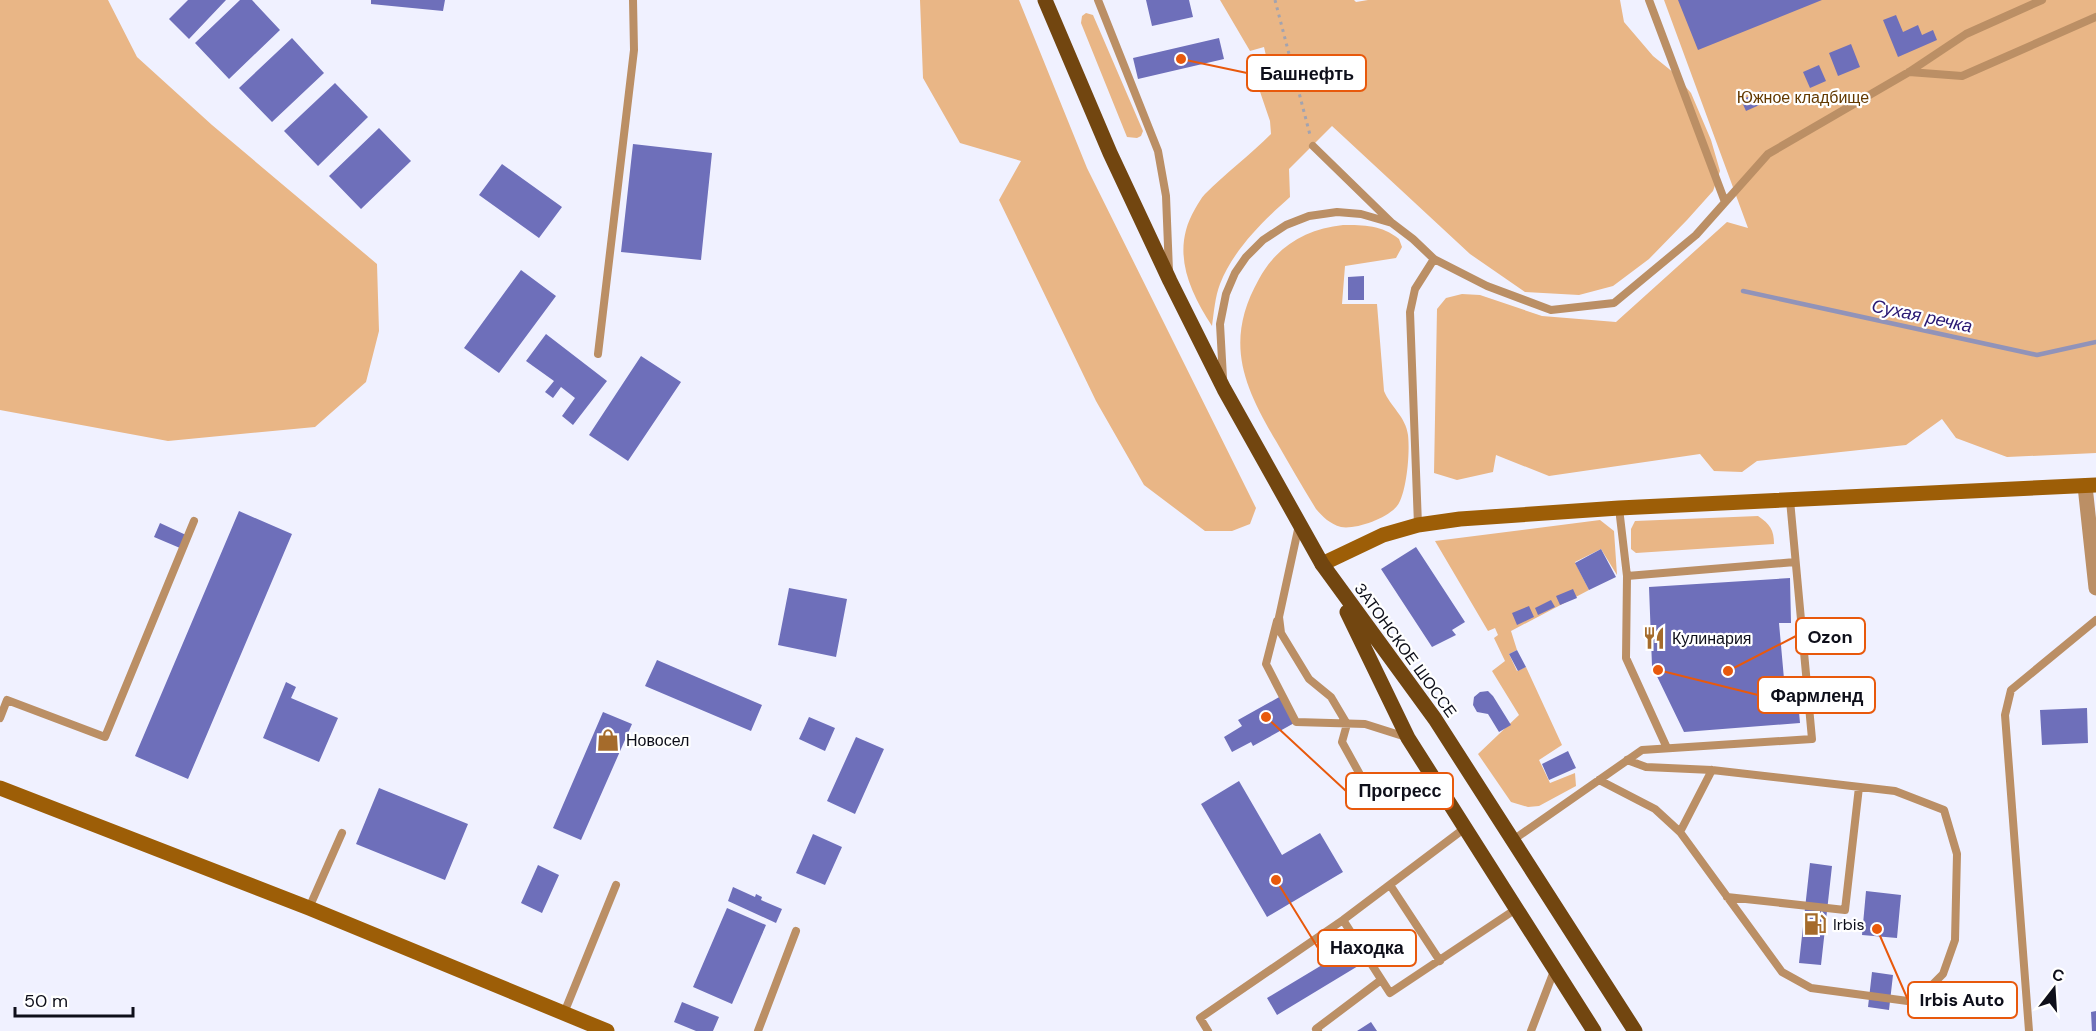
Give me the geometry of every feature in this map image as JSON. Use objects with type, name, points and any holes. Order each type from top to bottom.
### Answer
[{"type":"main road","points":[[1045,0],[1110,153],[1170,281],[1224,389],[1332,579]]},
{"type":"main road","points":[[1322,564],[1383,535],[1418,525],[1498,516],[2090,485]]},
{"type":"main road","name":"ЗАТОНСКОЕ ШОССЕ","points":[[1332,579],[1408,738],[1594,1031]]},
{"type":"main road","name":"ЗАТОНСКОЕ ШОССЕ","points":[[1332,579],[1435,719],[1635,1031]]},
{"type":"main road","points":[[0,788],[309,908],[606,1031]]},
{"type":"street","points":[[2090,485],[2096,588]]},
{"type":"lane","points":[[598,354],[634,50],[633,0]]},
{"type":"lane","points":[[1098,0],[1158,151],[1166,196],[1170,281]]},
{"type":"lane","points":[[1649,0],[1725,202]]},
{"type":"lane","points":[[1313,146],[1392,223],[1413,239],[1434,260],[1487,286],[1551,310],[1614,303],[1696,235],[1768,154],[1909,72],[1966,34],[2042,0]]},
{"type":"lane","points":[[1909,72],[1962,76],[2096,17]]},
{"type":"lane","points":[[1224,389],[1220,324],[1226,294],[1235,273],[1246,257],[1263,240],[1286,225],[1309,216],[1337,212],[1361,214],[1392,223]]},
{"type":"lane","points":[[1418,525],[1410,312],[1415,289],[1434,260]]},
{"type":"lane","points":[[1513,840],[1642,750],[1812,739],[1790,500]]},
{"type":"lane","points":[[1620,508],[1627,576],[1626,658],[1667,748]]},
{"type":"lane","points":[[0,718],[7,700],[105,737],[195,521]]},
{"type":"lane","points":[[1300,524],[1266,664],[1296,722],[1365,724],[1408,738]]},
{"type":"lane","points":[[1627,576],[1795,562]]},
{"type":"lane","points":[[1279,617],[1281,633],[1309,679],[1331,697],[1347,724],[1342,742],[1372,798],[1431,775]]},
{"type":"lane","points":[[2029,1031],[2005,715],[2011,690],[2096,620]]},
{"type":"lane","points":[[1599,780],[1655,809],[1680,832],[1782,972],[1811,988],[1915,1002],[1942,974],[1955,940],[1957,854],[1944,810],[1895,791],[1712,770],[1646,767],[1627,760]]},
{"type":"lane","points":[[1680,832],[1712,770]]},
{"type":"lane","points":[[1727,897],[1845,910],[1859,787]]},
{"type":"lane","points":[[1208,1031],[1200,1018],[1343,920],[1465,828]]},
{"type":"lane","points":[[309,908],[342,832]]},
{"type":"lane","points":[[564,1012],[616,885]]},
{"type":"lane","points":[[1390,885],[1440,961]]},
{"type":"lane","points":[[1343,920],[1390,993],[1516,909]]},
{"type":"lane","points":[[758,1031],[796,931]]},
{"type":"lane","points":[[1531,1031],[1555,969]]},
{"type":"lane","points":[[1318,1031],[1316,1029],[1381,980]]},
{"type":"path","points":[[1275,0],[1313,146]]},
{"type":"green space","points":[[0,0],[108,0],[137,57],[212,125],[377,264],[379,331],[366,382],[315,427],[168,441],[0,410]]},
{"type":"green space","points":[[920,0],[1019,0],[1087,168],[1256,508],[1250,524],[1232,531],[1205,531],[1144,485],[1096,401],[999,200],[1021,161],[960,143],[923,78]]},
{"type":"green space","points":[[1220,0],[1354,0],[1356,2],[1368,0],[1620,0],[1624,22],[1653,56],[1674,73],[1691,93],[1711,140],[1720,171],[1713,191],[1649,259],[1613,286],[1579,295],[1525,292],[1470,254],[1332,126],[1289,169],[1290,197],[1260,226],[1233,259],[1218,289],[1212,326],[1196,298],[1186,269],[1184,239],[1188,224],[1205,194],[1271,134],[1270,121],[1256,80],[1270,73],[1264,47],[1250,51]]},
{"type":"green space","name":"Южное кладбище","points":[[1664,0],[2096,0],[2096,453],[2007,457],[1956,438],[1942,419],[1906,445],[1757,461],[1742,472],[1714,471],[1700,454],[1549,476],[1496,455],[1493,472],[1457,480],[1434,473],[1437,309],[1446,298],[1462,294],[1480,295],[1542,316],[1616,322],[1727,222],[1748,228]]},
{"type":"green space","points":[[1086,13],[1093,15],[1143,131],[1137,138],[1127,137],[1081,23],[1082,16]]},
{"type":"green space","points":[[1343,225],[1379,228],[1393,234],[1399,239],[1402,247],[1396,258],[1345,266],[1342,304],[1377,304],[1384,391],[1407,429],[1409,442],[1406,479],[1399,503],[1382,518],[1348,527],[1333,524],[1316,509],[1264,421],[1247,381],[1240,343],[1248,301],[1266,267],[1284,248],[1305,235]]},
{"type":"green space","points":[[1758,516],[1770,528],[1774,544],[1636,553],[1631,549],[1631,529],[1635,521]]},
{"type":"green space","points":[[1600,520],[1614,531],[1617,575],[1601,549],[1575,562],[1589,590],[1511,631],[1517,650],[1509,654],[1517,671],[1526,667],[1562,745],[1539,760],[1550,783],[1575,773],[1576,786],[1539,806],[1528,807],[1511,802],[1478,754],[1519,715],[1492,671],[1505,661],[1494,638],[1498,635],[1495,628],[1488,631],[1435,541]]},
{"type":"building","points":[[188,0],[226,0],[189,39],[169,19]]},
{"type":"building","points":[[240,0],[252,0],[280,30],[229,79],[195,43]]},
{"type":"building","points":[[371,0],[445,0],[443,11],[371,4]]},
{"type":"building","points":[[1146,0],[1189,0],[1193,17],[1152,26]]},
{"type":"building","points":[[1678,0],[1822,0],[1698,50]]},
{"type":"building","points":[[1896,15],[1903,32],[1918,25],[1922,35],[1933,30],[1937,40],[1898,57],[1883,20]]},
{"type":"building","points":[[292,38],[324,73],[272,122],[239,88]]},
{"type":"building","points":[[1219,38],[1224,59],[1138,79],[1133,58]]},
{"type":"building","points":[[1851,44],[1860,67],[1838,76],[1829,53]]},
{"type":"building","points":[[1819,65],[1826,81],[1810,88],[1803,72]]},
{"type":"building","points":[[335,83],[368,117],[318,166],[284,131]]},
{"type":"building","points":[[1761,91],[1766,102],[1746,111],[1741,100]]},
{"type":"building","points":[[379,128],[411,161],[361,209],[329,176]]},
{"type":"building","points":[[633,144],[712,153],[701,260],[621,252]]},
{"type":"building","points":[[502,164],[562,207],[539,238],[479,195]]},
{"type":"building","points":[[521,270],[556,296],[499,373],[464,348]]},
{"type":"building","points":[[1364,276],[1364,300],[1348,300],[1348,277]]},
{"type":"building","points":[[546,334],[607,381],[573,425],[562,416],[575,398],[561,387],[553,398],[545,392],[554,381],[526,361]]},
{"type":"building","points":[[641,356],[681,382],[628,461],[589,435]]},
{"type":"building","points":[[239,511],[292,534],[188,779],[135,756]]},
{"type":"building","points":[[160,523],[186,535],[180,548],[154,537]]},
{"type":"building","points":[[1416,547],[1465,622],[1452,630],[1456,635],[1432,647],[1381,569]]},
{"type":"building","points":[[1601,549],[1616,577],[1589,590],[1575,563]]},
{"type":"building","points":[[1790,578],[1791,623],[1779,623],[1784,679],[1796,679],[1800,723],[1684,732],[1652,666],[1649,587]]},
{"type":"building","points":[[789,588],[847,599],[836,657],[778,645]]},
{"type":"building","points":[[1573,589],[1577,598],[1560,605],[1556,596]]},
{"type":"building","points":[[1551,600],[1555,607],[1538,615],[1535,608]]},
{"type":"building","points":[[1529,606],[1534,617],[1517,625],[1512,613]]},
{"type":"building","points":[[1517,650],[1526,667],[1518,671],[1509,654]]},
{"type":"building","points":[[657,660],[762,705],[751,731],[645,686]]},
{"type":"building","points":[[286,682],[296,687],[291,698],[338,718],[319,762],[263,738]]},
{"type":"building","points":[[1488,691],[1511,725],[1499,732],[1488,714],[1477,712],[1473,705],[1474,697],[1480,692]]},
{"type":"building","points":[[1281,696],[1296,722],[1253,746],[1251,742],[1232,752],[1224,737],[1242,726],[1238,720]]},
{"type":"building","points":[[2087,708],[2088,743],[2042,745],[2040,710]]},
{"type":"building","points":[[603,712],[632,724],[581,840],[553,828]]},
{"type":"building","points":[[809,717],[835,728],[825,751],[799,739]]},
{"type":"building","points":[[856,737],[884,749],[855,814],[827,801]]},
{"type":"building","points":[[1568,751],[1576,768],[1549,780],[1542,764]]},
{"type":"building","points":[[1239,781],[1282,855],[1320,833],[1343,872],[1267,917],[1201,804]]},
{"type":"building","points":[[379,788],[468,824],[445,880],[356,844]]},
{"type":"building","points":[[813,834],[842,847],[825,885],[796,873]]},
{"type":"building","points":[[1810,863],[1832,866],[1821,965],[1799,963]]},
{"type":"building","points":[[538,865],[559,875],[542,913],[521,903]]},
{"type":"building","points":[[733,887],[755,897],[756,894],[762,897],[761,900],[782,909],[776,923],[728,901]]},
{"type":"building","points":[[1866,891],[1901,895],[1897,938],[1862,935]]},
{"type":"building","points":[[727,908],[766,925],[732,1004],[693,987]]},
{"type":"building","points":[[1352,947],[1363,963],[1277,1015],[1267,998]]},
{"type":"building","points":[[1872,972],[1893,975],[1889,1010],[1868,1007]]},
{"type":"building","points":[[682,1002],[719,1017],[713,1031],[696,1031],[674,1022]]},
{"type":"building","points":[[2096,1011],[2096,1031],[2092,1031],[2091,1012]]},
{"type":"building","points":[[1371,1022],[1377,1031],[1357,1031]]},
{"type":"waterway","name":"Сухая речка","points":[[1743,291],[2037,355],[2096,342]]},
{"type":"place","name":"Башнефть","points":[[1181,59]]},
{"type":"place","name":"Кулинария","points":[[1654,638]]},
{"type":"place","name":"Фармленд","points":[[1658,670]]},
{"type":"place","name":"Ozon","points":[[1728,671]]},
{"type":"place","name":"Прогресс","points":[[1266,717]]},
{"type":"place","name":"Новосел","points":[[608,740]]},
{"type":"place","name":"Находка","points":[[1276,880]]},
{"type":"place","name":"Irbis","points":[[1815,924]]},
{"type":"place","name":"Irbis Auto","points":[[1877,929]]}]
